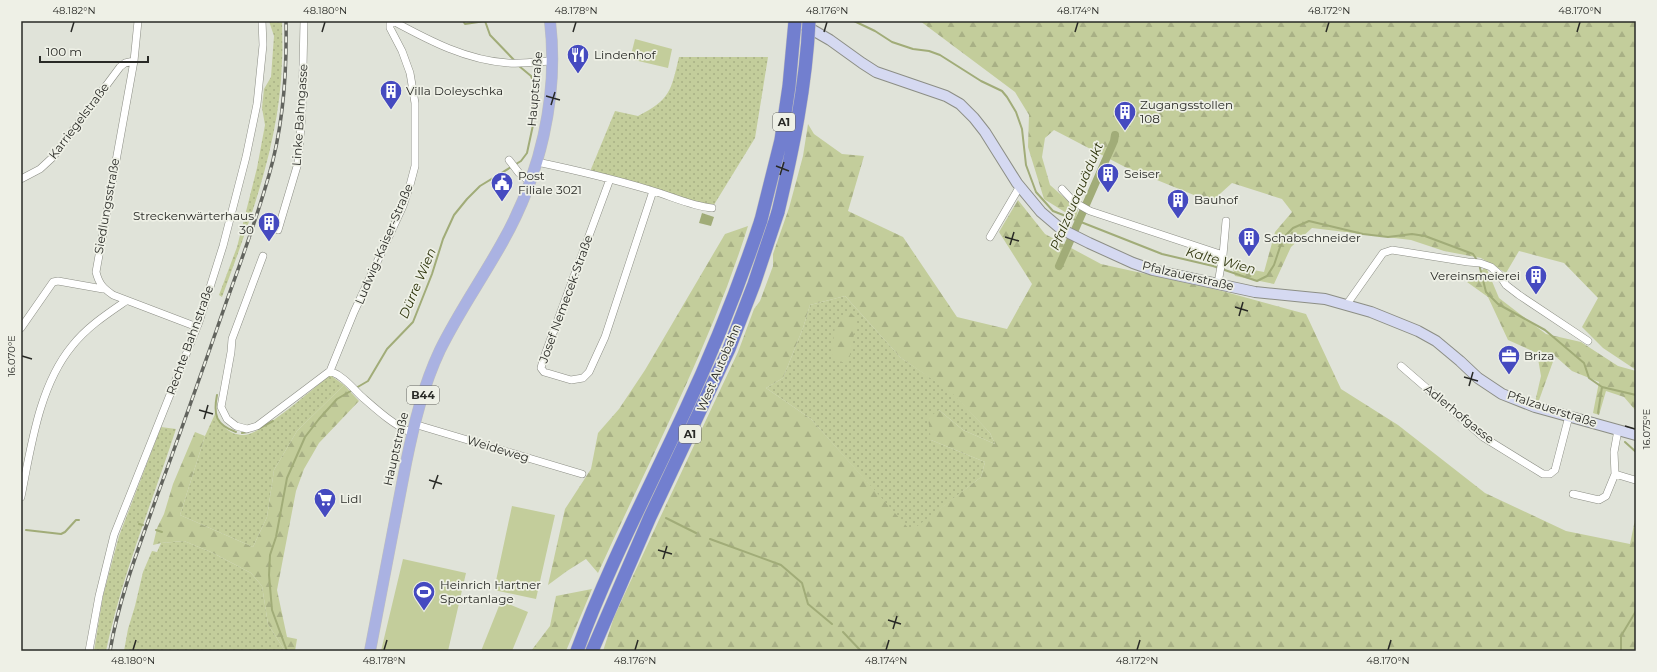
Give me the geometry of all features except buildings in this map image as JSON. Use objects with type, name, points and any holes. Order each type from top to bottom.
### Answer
[{"type":"highway","name":"West Autobahn","points":[[577,651],[638,509],[714,346],[741,279],[761,220],[781,140],[789,86],[795,21]]},
{"type":"highway","name":"West Autobahn","points":[[592,651],[650,517],[728,349],[754,284],[778,212],[794,145],[801,102],[809,21]]},
{"type":"main road","name":"Hauptstraße","points":[[370,651],[413,428],[426,384],[439,351],[452,326],[503,241],[530,182],[537,162],[545,131],[548,109],[552,45],[550,21]]},
{"type":"street","name":"Siedlungsstraße","points":[[103,289],[98,281],[96,272],[134,61],[138,21]]},
{"type":"street","name":"Rechte Bahnstraße","points":[[89,651],[99,596],[114,535],[197,327],[223,246],[256,111],[263,45],[262,21]]},
{"type":"street","name":"Linke Bahngasse","points":[[278,230],[298,163],[302,113],[304,21]]},
{"type":"street","points":[[392,21],[452,50],[474,57],[508,63],[525,64],[551,61]]},
{"type":"street","name":"Ludwig-Kaiser-Straße","points":[[330,371],[357,306],[403,206],[415,166],[415,103],[412,80],[402,51],[390,28],[392,21]]},
{"type":"street","name":"Pfalzauerstraße","points":[[795,21],[830,40],[876,72],[946,96],[960,104],[985,132],[1020,186],[1041,212],[1061,229],[1089,243],[1133,263],[1153,270],[1219,279],[1255,292],[1307,297],[1346,304],[1371,312],[1418,331],[1436,341],[1478,378],[1502,394],[1535,407],[1636,435]]},
{"type":"street","name":"Karriegelstraße","points":[[21,179],[40,168],[53,157],[120,67],[125,63],[134,61]]},
{"type":"street","points":[[509,160],[519,173],[530,182]]},
{"type":"street","points":[[537,162],[610,179],[653,191],[700,207],[712,208]]},
{"type":"street","name":"Josef Nemecek-Straße","points":[[610,179],[543,360],[541,368],[544,372],[572,380],[583,378],[589,372],[605,337],[653,191]]},
{"type":"street","points":[[990,236],[1020,186]]},
{"type":"street","points":[[1062,189],[1074,202],[1090,211],[1223,257]]},
{"type":"street","points":[[1219,279],[1223,257],[1226,221]]},
{"type":"street","points":[[1346,304],[1383,253],[1392,250],[1468,262],[1480,262],[1491,267],[1499,274],[1506,285],[1519,295],[1588,341]]},
{"type":"street","points":[[263,256],[229,338],[231,352],[221,407],[227,419],[236,426],[247,429],[257,426],[330,371],[343,377],[360,395],[398,426],[413,428]]},
{"type":"street","points":[[21,328],[53,282],[58,281],[103,289],[126,301],[197,327]]},
{"type":"street","points":[[21,497],[31,447],[47,390],[60,362],[73,345],[97,320],[126,301]]},
{"type":"street","name":"Adlerhofgasse","points":[[1401,366],[1483,437],[1543,474],[1550,474],[1555,470],[1569,416]]},
{"type":"street","name":"Weideweg","points":[[413,428],[582,474]]},
{"type":"street","points":[[1573,494],[1599,500],[1606,496],[1615,474],[1614,452],[1618,430]]},
{"type":"street","points":[[1615,474],[1634,480]]},
{"type":"green space","points":[[269,21],[282,21],[282,61],[276,121],[262,181],[222,297],[219,295],[237,247],[257,168],[265,125],[262,108],[264,89],[271,77],[274,36]]},
{"type":"green space","points":[[920,21],[1636,21],[1636,370],[1603,348],[1582,327],[1598,298],[1564,263],[1519,251],[1506,273],[1481,258],[1444,251],[1411,240],[1312,228],[1291,247],[1274,284],[1235,276],[1232,266],[1264,272],[1275,232],[1292,212],[1282,199],[1232,183],[1211,202],[1125,167],[1054,130],[1045,138],[1042,157],[1050,185],[1078,210],[1076,219],[1044,199],[1028,147],[1029,115],[1015,92]]},
{"type":"green space","points":[[635,39],[672,49],[668,68],[630,59]]},
{"type":"green space","points":[[679,57],[768,57],[755,138],[712,208],[589,174],[615,111],[638,116],[657,105],[668,93],[674,78]]},
{"type":"green space","points":[[808,124],[814,134],[842,154],[864,156],[848,211],[903,237],[957,317],[1007,329],[1032,284],[999,232],[1018,200],[1045,234],[1101,264],[1222,291],[1306,314],[1341,389],[1398,425],[1485,493],[1566,531],[1630,544],[1636,515],[1636,651],[603,651],[614,617],[738,352],[754,309],[760,301],[773,266],[773,254],[789,208],[803,156]],"holes":[[[845,296],[901,358],[952,393],[990,433],[995,444],[963,430],[939,410],[928,418],[931,440],[985,462],[981,477],[911,531],[811,419],[766,388],[783,378],[803,328],[810,305]]]},
{"type":"green space","points":[[748,226],[733,271],[698,359],[598,573],[586,559],[548,585],[565,509],[591,469],[598,433],[619,409],[645,370],[725,234]]},
{"type":"green space","points":[[1486,267],[1499,298],[1546,334],[1581,342],[1618,366],[1636,371],[1636,411],[1624,397],[1606,391],[1599,415],[1593,413],[1599,382],[1572,371],[1555,356],[1538,403],[1535,402],[1541,376],[1537,353],[1508,340],[1488,297],[1467,282]]},
{"type":"green space","points":[[845,296],[901,358],[952,392],[990,433],[995,444],[963,430],[939,410],[931,440],[985,462],[981,477],[911,532],[811,419],[766,388],[783,378],[803,328],[810,305]]},
{"type":"green space","points":[[850,312],[857,319],[849,360],[840,363],[832,354],[835,325]]},
{"type":"green space","points":[[330,375],[344,385],[297,431],[274,470],[267,517],[253,547],[180,515],[205,436],[215,414],[223,426],[230,432],[239,435],[252,433],[287,410]]},
{"type":"green space","points":[[344,385],[359,401],[319,443],[304,469],[296,491],[277,590],[287,637],[297,639],[295,651],[285,651],[268,624],[262,586],[251,573],[211,552],[184,541],[153,545],[157,528],[164,514],[173,484],[195,432],[205,436],[180,515],[253,547],[267,517],[274,470],[297,431]]},
{"type":"green space","points":[[161,427],[176,429],[120,595],[106,651],[94,651],[103,596],[119,536]]},
{"type":"green space","points":[[512,506],[555,515],[536,599],[494,590]]},
{"type":"green space","points":[[184,541],[211,552],[251,573],[262,586],[268,624],[285,651],[124,651],[128,629],[143,572],[152,551],[157,552],[161,543]]},
{"type":"green space","name":"Heinrich Hartner Sportanlage","points":[[403,559],[466,573],[448,651],[381,651]]},
{"type":"green space","points":[[592,589],[566,651],[531,651],[550,626],[556,596]]},
{"type":"green space","points":[[501,601],[528,612],[512,651],[481,651]]},
{"type":"water","points":[[702,213],[714,217],[711,226],[699,223]]},
{"type":"waterway","name":"Dürre Wien","points":[[463,21],[465,24],[485,21],[490,35],[515,61]]},
{"type":"waterway","name":"Kalte Wien","points":[[854,21],[875,31],[892,42],[913,49],[929,51],[940,55],[981,81],[1002,91],[1016,112],[1022,129],[1026,165],[1036,192],[1053,211],[1162,254],[1213,266],[1257,281],[1267,276],[1274,265],[1283,238],[1293,228],[1309,221],[1363,234],[1388,237],[1412,234],[1425,236],[1473,254],[1477,260]]},
{"type":"waterway","name":"Dürre Wien","points":[[287,651],[272,610],[269,575],[270,555],[276,537],[287,478],[305,437],[319,419],[337,399],[368,381],[387,349],[413,322],[432,274],[443,239],[454,215],[480,186],[521,161],[527,153],[533,125],[534,84],[531,76],[519,66]]},
{"type":"waterway","name":"Pfalzauaquädukt","points":[[1059,266],[1114,141],[1115,135]]},
{"type":"waterway","name":"Kalte Wien","points":[[1479,264],[1486,292],[1498,304],[1545,330],[1584,363],[1589,378],[1602,387],[1636,395]]},
{"type":"waterway","points":[[1598,413],[1602,387]]},
{"type":"waterway","points":[[217,395],[215,408],[220,422],[224,426],[236,432]]},
{"type":"waterway","points":[[258,429],[273,421]]},
{"type":"waterway","points":[[242,433],[248,432]]},
{"type":"waterway","points":[[1625,442],[1636,452]]},
{"type":"waterway","points":[[666,518],[696,533]]},
{"type":"waterway","points":[[26,530],[61,534],[65,532],[76,520],[79,520]]},
{"type":"waterway","points":[[139,524],[143,525]]},
{"type":"waterway","points":[[156,530],[162,532]]},
{"type":"waterway","points":[[710,539],[781,565],[802,583],[808,604],[832,624]]},
{"type":"waterway","points":[[1621,651],[1621,636],[1636,611]]},
{"type":"waterway","points":[[843,632],[861,651]]},
{"type":"railway","points":[[110,651],[119,612],[143,534],[244,254],[269,175],[281,118],[285,79],[286,21]]},
{"type":"place","name":"Lindenhof","points":[[578,74]]},
{"type":"place","name":"Villa Doleyschka","points":[[391,110]]},
{"type":"place","name":"Zugangsstollen 108","points":[[1125,132]]},
{"type":"place","name":"Seiser","points":[[1108,194]]},
{"type":"place","name":"Post Filiale 3021","points":[[502,202]]},
{"type":"place","name":"Bauhof","points":[[1178,220]]},
{"type":"place","name":"Streckenwärterhaus 30","points":[[269,242]]},
{"type":"place","name":"Schabschneider","points":[[1249,258]]},
{"type":"place","name":"Vereinsmeierei","points":[[1536,296]]},
{"type":"place","name":"Briza","points":[[1509,376]]},
{"type":"place","name":"Lidl","points":[[325,518]]},
{"type":"place","name":"Heinrich Hartner Sportanlage","points":[[424,612]]}]
